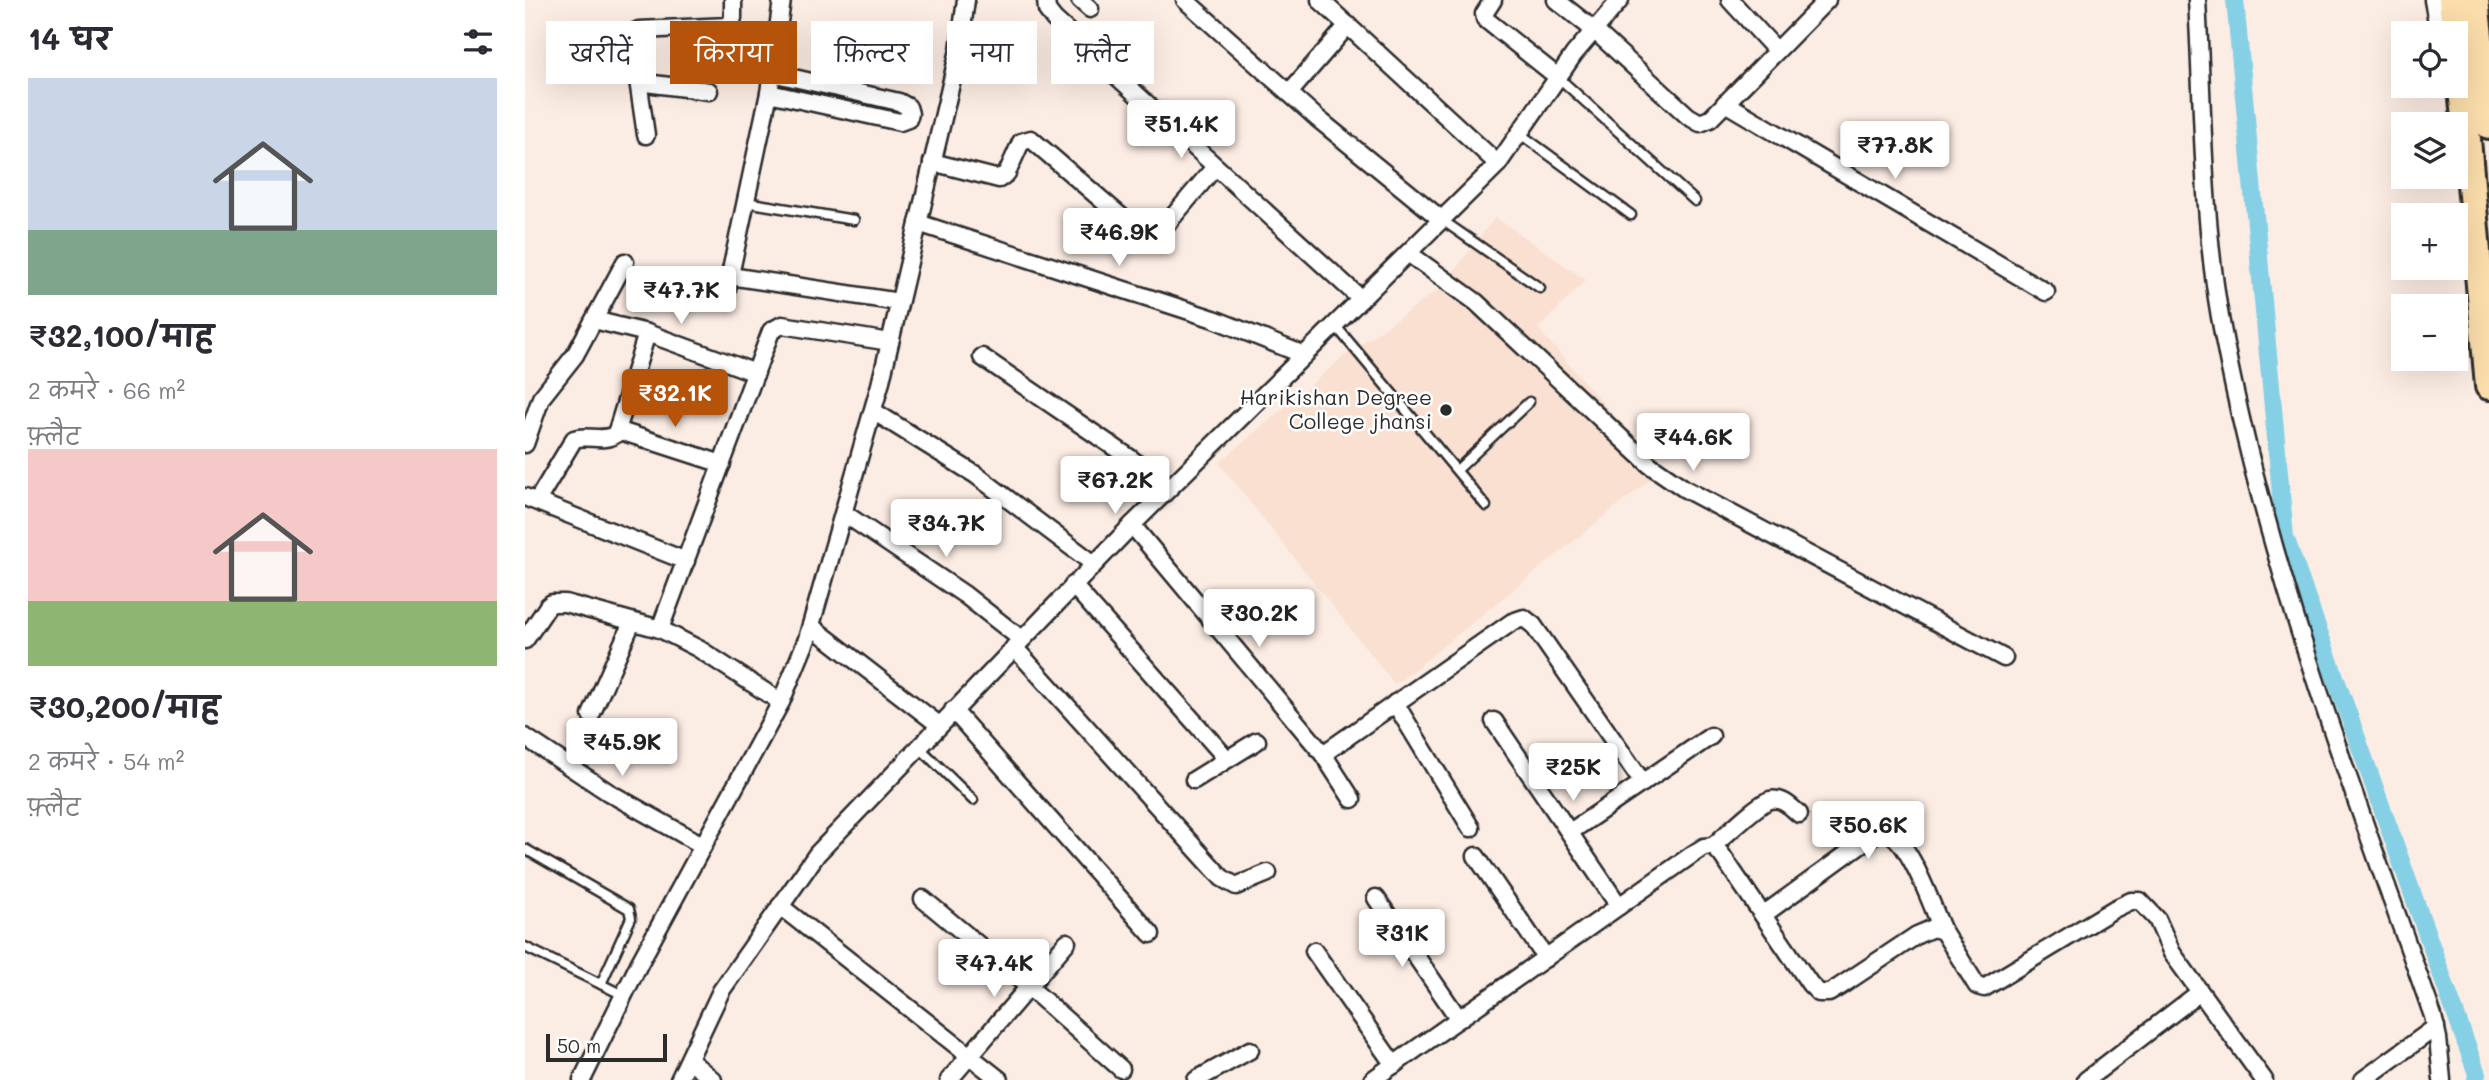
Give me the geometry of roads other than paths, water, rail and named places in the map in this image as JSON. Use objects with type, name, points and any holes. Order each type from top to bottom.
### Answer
[{"type":"highway","points":[[2452,0],[2470,52],[2483,115],[2489,386]]},
{"type":"highway","points":[[2470,52],[2475,0]]},
{"type":"street","points":[[656,30],[726,27],[733,23],[733,0]]},
{"type":"street","points":[[779,21],[782,0]]},
{"type":"street","points":[[582,1080],[702,845],[781,702],[811,626],[873,411],[959,50],[966,0]]},
{"type":"street","points":[[1046,0],[1047,10],[1053,19],[1361,299]]},
{"type":"street","points":[[1185,0],[1362,156],[1442,220]]},
{"type":"street","points":[[1320,0],[1498,164]]},
{"type":"street","points":[[1493,0],[1484,13],[1485,19],[1559,78]]},
{"type":"street","points":[[1556,0],[1594,30],[1694,120],[1704,122],[1828,0]]},
{"type":"street","points":[[679,1080],[721,991],[817,854],[1132,525],[1498,164],[1574,54],[1620,0]]},
{"type":"street","points":[[1730,0],[1776,50]]},
{"type":"street","points":[[2197,0],[2204,156],[2214,269],[2224,335],[2252,464],[2301,640],[2435,1027],[2442,1080]]},
{"type":"street","points":[[2433,0],[2437,21]]},
{"type":"street","points":[[1289,93],[1348,26]]},
{"type":"street","points":[[769,93],[900,122],[908,120],[911,114],[908,107],[899,102],[797,79]]},
{"type":"street","points":[[638,84],[646,135]]},
{"type":"street","points":[[654,84],[709,91]]},
{"type":"street","points":[[726,294],[770,84]]},
{"type":"street","points":[[2466,98],[2483,115]]},
{"type":"street","points":[[1725,103],[2046,292]]},
{"type":"street","points":[[932,162],[999,179],[1007,173],[1021,142],[1031,139],[1139,232],[1150,237],[1160,232],[1215,167]]},
{"type":"street","points":[[918,223],[1214,318],[1304,355]]},
{"type":"street","points":[[1408,253],[1476,302],[1650,465],[1685,489],[2004,658]]},
{"type":"street","points":[[525,444],[541,398],[575,355],[625,262]]},
{"type":"street","points":[[730,276],[899,302]]},
{"type":"street","points":[[594,320],[646,333],[756,373]]},
{"type":"street","points":[[660,629],[768,336],[777,325],[890,342]]},
{"type":"street","points":[[646,333],[617,430],[608,439],[574,439],[531,499],[686,561]]},
{"type":"street","points":[[982,357],[1130,458],[1168,489]]},
{"type":"street","points":[[873,411],[976,475],[1094,564]]},
{"type":"street","points":[[617,430],[722,464]]},
{"type":"street","points":[[845,514],[965,594],[1018,643],[1222,878],[1237,886],[1268,873]]},
{"type":"street","points":[[1132,525],[1323,754],[1352,799]]},
{"type":"street","points":[[1073,585],[1227,759]]},
{"type":"street","points":[[525,640],[552,603],[565,603],[660,629],[699,649],[781,702]]},
{"type":"street","points":[[1323,754],[1512,622],[1524,618],[1533,625],[1643,783]]},
{"type":"street","points":[[591,715],[632,622]]},
{"type":"street","points":[[811,626],[939,724]]},
{"type":"street","points":[[1395,703],[1471,828]]},
{"type":"street","points":[[953,710],[1151,934]]},
{"type":"street","points":[[1494,721],[1619,906]]},
{"type":"street","points":[[1570,832],[1711,736]]},
{"type":"street","points":[[525,737],[608,792],[702,845]]},
{"type":"street","points":[[1193,779],[1257,741]]},
{"type":"street","points":[[1372,1080],[1704,847],[1713,846],[1761,805],[1770,800],[1779,800],[1790,805],[1799,814]]},
{"type":"street","points":[[1763,915],[1869,838],[1886,832],[1907,850],[1943,931],[1976,986],[1985,988],[2114,909],[2131,901],[2140,901],[2157,919],[2172,953],[2265,1080]]},
{"type":"street","points":[[1713,846],[1819,993],[1829,993],[1917,935],[1933,928],[1943,931]]},
{"type":"street","points":[[1476,856],[1546,958]]},
{"type":"street","points":[[1376,898],[1459,1019]]},
{"type":"street","points":[[923,899],[1029,986],[1121,1069]]},
{"type":"street","points":[[781,906],[1000,1080]]},
{"type":"street","points":[[949,1080],[1067,942]]},
{"type":"street","points":[[1314,951],[1394,1065]]},
{"type":"street","points":[[2086,1080],[2200,992]]},
{"type":"street","points":[[2363,1080],[2435,1027]]},
{"type":"street","points":[[1196,1080],[1250,1050]]},
{"type":"street","points":[[689,1060],[713,1080]]},
{"type":"lane","points":[[1559,78],[1695,201]]},
{"type":"lane","points":[[1519,133],[1631,215]]},
{"type":"lane","points":[[746,202],[854,220]]},
{"type":"lane","points":[[1442,220],[1540,288]]},
{"type":"lane","points":[[1335,325],[1486,506]]},
{"type":"lane","points":[[1457,470],[1529,402]]},
{"type":"lane","points":[[918,746],[973,800]]},
{"type":"lane","points":[[525,849],[629,909],[631,918],[601,984]]},
{"type":"lane","points":[[525,947],[624,995]]},
{"type":"waterway","points":[[2235,0],[2285,537],[2477,1074],[2476,1080]]},
{"type":"place","name":"Harikishan Degree College jhansi","points":[[1446,410]]}]
